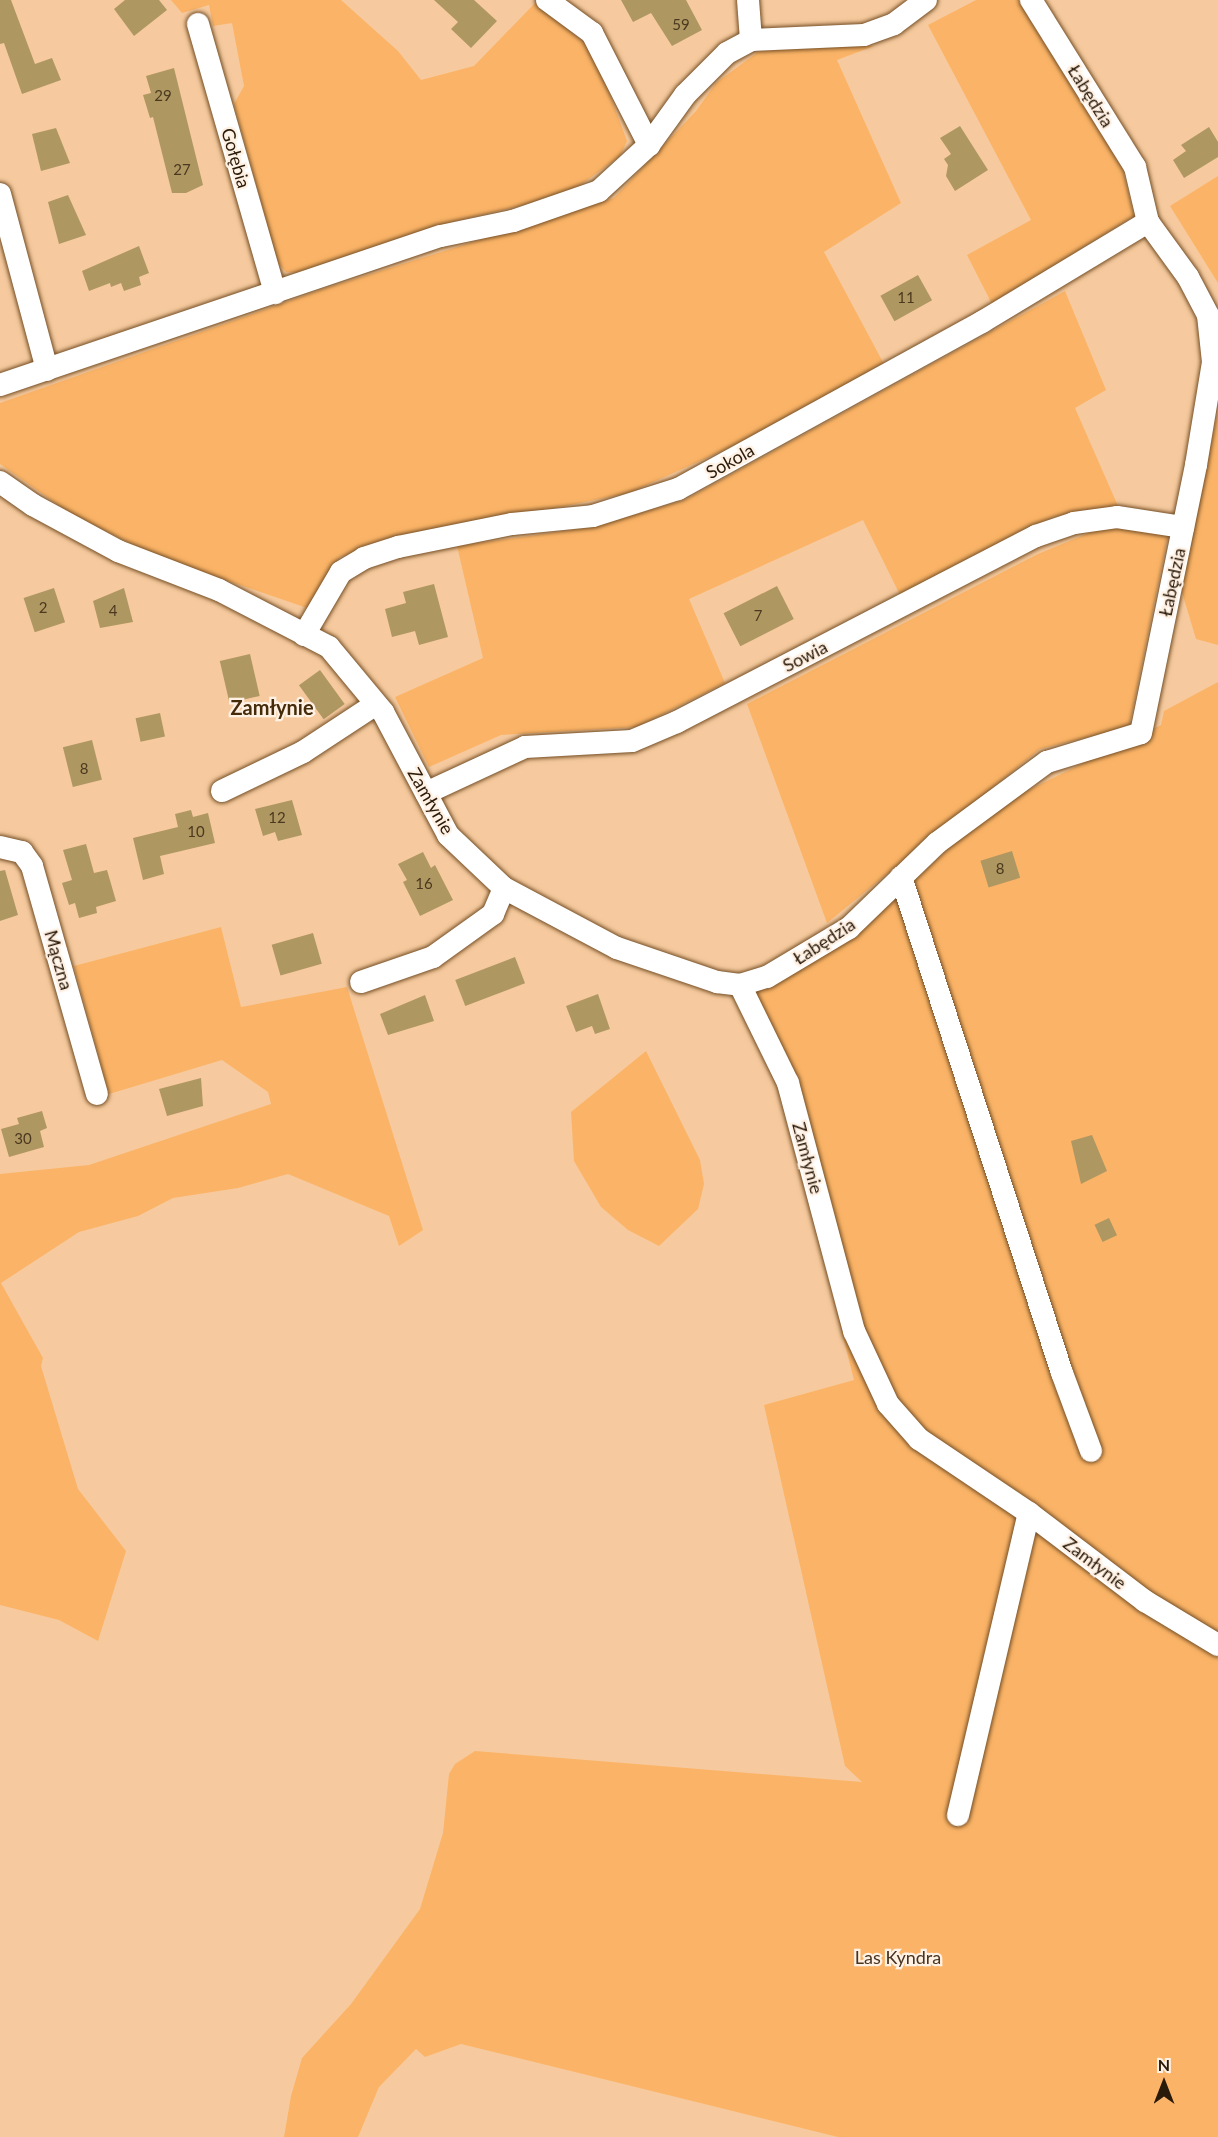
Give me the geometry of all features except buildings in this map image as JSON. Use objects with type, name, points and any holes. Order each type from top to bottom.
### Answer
[{"type":"street","points":[[547,0],[592,33],[649,145]]},
{"type":"street","points":[[748,0],[752,40]]},
{"type":"street","name":"Łabędzia","points":[[740,985],[767,977],[849,928],[937,843],[1047,762],[1141,733],[1183,527],[1213,362],[1208,315],[1188,277],[1148,222],[1135,167],[1031,0]]},
{"type":"street","points":[[0,385],[441,236],[513,221],[599,191],[649,145],[685,95],[727,53],[752,40],[864,35],[894,24],[917,2]]},
{"type":"street","name":"Gołębia","points":[[198,24],[275,293]]},
{"type":"street","points":[[0,194],[46,370]]},
{"type":"street","name":"Sokola","points":[[304,634],[341,572],[364,558],[398,547],[512,524],[593,516],[678,489],[981,322],[1148,222]]},
{"type":"street","name":"Zamłynie","points":[[0,482],[33,505],[118,551],[219,590],[329,647],[376,704],[448,835],[504,888],[617,948],[717,982],[740,985],[788,1083],[854,1330],[888,1404],[919,1439],[1029,1512],[1145,1601],[1218,1645]]},
{"type":"street","name":"Sowia","points":[[426,794],[525,747],[632,741],[677,722],[1036,536],[1065,526],[1117,517],[1183,527]]},
{"type":"street","points":[[222,791],[303,752],[376,704]]},
{"type":"street","name":"Mączna","points":[[0,847],[22,852],[32,866],[96,1094]]},
{"type":"street","points":[[901,877],[1062,1373],[1091,1451]]},
{"type":"street","points":[[361,981],[433,957],[493,914],[504,888]]},
{"type":"street","points":[[958,1815],[1029,1512]]},
{"type":"green space","points":[[171,0],[341,0],[398,51],[421,80],[474,66],[536,2],[593,50],[627,141],[620,156],[567,195],[455,221],[302,273],[286,272],[278,263],[234,104],[244,86],[232,23],[213,26],[209,5],[182,13]]},
{"type":"green space","points":[[976,0],[1020,0],[1122,167],[1134,216],[992,304],[967,255],[1031,220],[928,25]]},
{"type":"green space","points":[[813,46],[874,46],[837,60],[901,203],[824,252],[885,366],[742,442],[629,493],[375,545],[340,557],[307,608],[158,557],[71,514],[0,464],[0,403],[326,288],[614,198],[696,111],[716,83],[758,52]]},
{"type":"green space","points":[[1218,176],[1218,283],[1170,206]]},
{"type":"green space","points":[[1065,291],[1106,390],[1075,408],[1118,506],[1053,517],[900,595],[863,520],[689,599],[725,683],[637,727],[501,735],[429,767],[395,697],[483,658],[457,546],[593,527],[685,500]]},
{"type":"green space","points":[[1218,411],[1218,645],[1196,639],[1181,589]]},
{"type":"green space","points":[[1141,521],[1168,535],[1129,727],[1040,749],[827,923],[747,704],[1038,554],[1096,530]]},
{"type":"green space","name":"Las Kyndra","points":[[1218,682],[1218,2137],[838,2137],[461,2044],[425,2057],[416,2049],[379,2087],[358,2137],[284,2137],[291,2096],[302,2058],[351,2004],[420,1909],[443,1833],[449,1774],[455,1764],[475,1751],[862,1782],[845,1766],[764,1405],[854,1380],[777,1077],[747,1019],[757,988],[855,935],[994,807],[1161,725],[1164,711]]},
{"type":"green space","points":[[221,927],[241,1007],[347,987],[423,1230],[399,1246],[389,1216],[288,1174],[238,1188],[173,1198],[138,1216],[79,1232],[1,1283],[43,1358],[41,1366],[78,1489],[126,1551],[98,1641],[59,1620],[0,1605],[0,1174],[89,1165],[271,1104],[268,1092],[222,1060],[109,1094],[74,966]]},
{"type":"green space","points":[[646,1051],[700,1160],[704,1184],[698,1209],[659,1246],[628,1230],[601,1207],[574,1161],[571,1112]]},
{"type":"district","name":"Zamłynie","points":[[272,707]]}]
